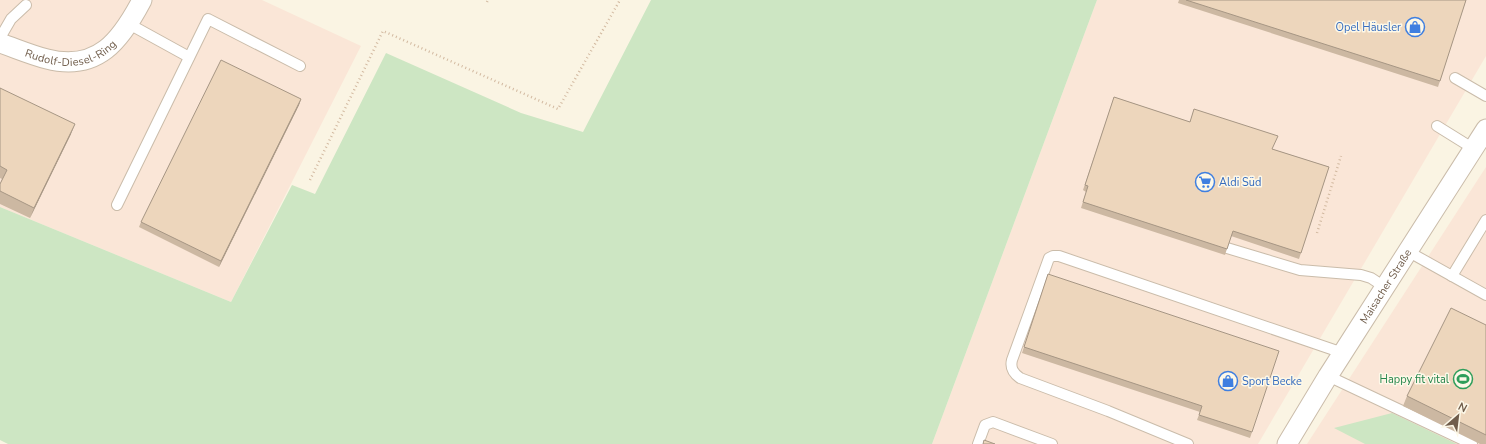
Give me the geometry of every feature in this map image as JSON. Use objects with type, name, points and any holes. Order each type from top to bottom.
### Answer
[{"type":"street","name":"Rudolf-Diesel-Ring","points":[[0,43],[47,60],[72,62],[95,57],[113,44],[129,24],[142,0]]},
{"type":"street","name":"Maisacher Straße","points":[[1287,444],[1343,352],[1386,288],[1486,130]]},
{"type":"lane","points":[[0,38],[11,19],[26,5]]},
{"type":"lane","points":[[117,205],[208,19],[300,66]]},
{"type":"lane","points":[[129,24],[189,57]]},
{"type":"lane","points":[[1455,78],[1486,96]]},
{"type":"lane","points":[[1437,126],[1474,149]]},
{"type":"lane","points":[[1452,276],[1486,220]]},
{"type":"lane","points":[[1228,248],[1300,270],[1361,275],[1371,278],[1386,288]]},
{"type":"lane","points":[[1408,252],[1486,295]]},
{"type":"lane","points":[[1188,444],[1108,411],[1020,378],[1015,374],[1011,366],[1012,360],[1049,258],[1059,256],[1343,352]]},
{"type":"lane","points":[[1328,376],[1472,444]]},
{"type":"lane","points":[[978,444],[985,425],[993,422],[1052,444]]},
{"type":"path","points":[[310,180],[383,31],[558,109],[620,0]]},
{"type":"path","points":[[1317,233],[1341,156]]},
{"type":"shaded area","points":[[0,0],[262,0],[361,46],[231,302],[0,207]]},
{"type":"shaded area","points":[[1097,0],[1486,0],[1486,56],[1258,444],[932,444]]},
{"type":"shaded area","points":[[1486,167],[1486,444],[1307,444]]},
{"type":"green space","points":[[651,0],[1097,0],[932,444],[8,444],[0,440],[0,207],[231,302],[292,185],[315,194],[386,53],[521,113],[583,132]]},
{"type":"green space","points":[[1392,413],[1457,444],[1365,444],[1334,428]]},
{"type":"building","points":[[1186,0],[1466,0],[1440,81]]},
{"type":"building","points":[[221,60],[301,99],[221,261],[141,222]]},
{"type":"building","points":[[0,88],[75,124],[34,208],[0,191],[0,184],[7,170],[0,166]]},
{"type":"building","name":"Aldi Süd","points":[[1114,97],[1190,122],[1194,109],[1278,136],[1272,149],[1329,167],[1301,253],[1233,231],[1227,249],[1083,202],[1088,186],[1085,185]]},
{"type":"building","points":[[1048,274],[1279,351],[1252,432],[1199,415],[1202,406],[1024,347]]},
{"type":"building","points":[[1451,308],[1486,325],[1486,435],[1407,396]]},
{"type":"building","points":[[984,440],[995,444],[983,444]]},
{"type":"place","name":"Opel Häusler","points":[[1415,27]]},
{"type":"place","name":"Aldi Süd","points":[[1205,182]]},
{"type":"place","name":"Happy fit vital","points":[[1463,379]]},
{"type":"place","name":"Sport Becke","points":[[1228,381]]}]
